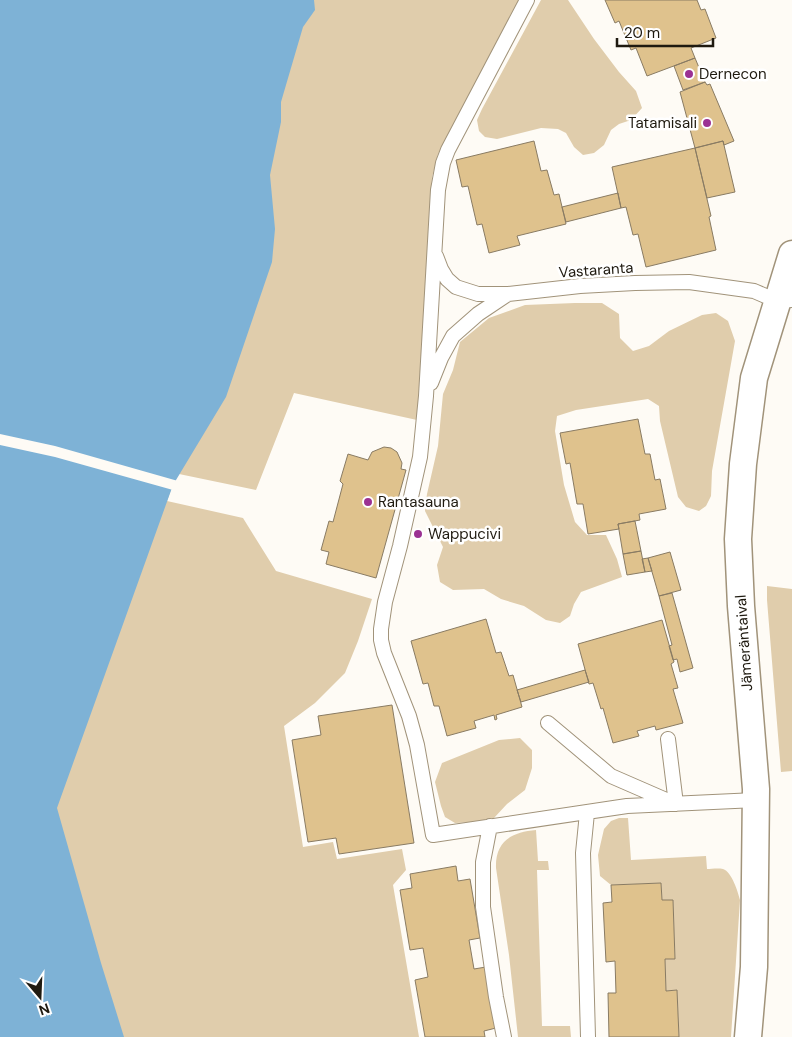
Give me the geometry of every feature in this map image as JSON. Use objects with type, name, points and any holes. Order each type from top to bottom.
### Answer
[{"type":"street","name":"Jämeräntaival","points":[[748,1037],[754,967],[756,800],[740,606],[738,539],[743,464],[754,378],[785,300],[792,254]]},
{"type":"lane","points":[[527,0],[443,162],[438,190],[426,396],[420,457],[382,619],[381,640],[384,653],[409,716],[417,745],[433,835],[627,806],[756,800]]},
{"type":"lane","name":"Vastaranta","points":[[435,253],[447,279],[456,287],[478,294],[508,294],[580,286],[688,282],[754,291],[785,300]]},
{"type":"lane","points":[[426,396],[441,358],[454,336],[478,314],[508,294]]},
{"type":"lane","points":[[548,723],[611,776],[676,804]]},
{"type":"lane","points":[[668,739],[676,804]]},
{"type":"lane","points":[[587,812],[583,853],[588,1037]]},
{"type":"lane","points":[[490,826],[483,862],[483,907],[496,997],[504,1037]]},
{"type":"shaded area","points":[[109,0],[519,0],[438,154],[432,177],[417,420],[294,393],[256,490],[179,474],[167,501],[243,518],[276,571],[372,599],[345,673],[315,703],[284,726],[303,847],[333,842],[337,859],[402,849],[406,870],[393,885],[419,1037],[0,1037]]},
{"type":"shaded area","points":[[541,0],[568,0],[594,39],[636,91],[642,108],[631,120],[619,124],[611,130],[604,145],[594,153],[583,155],[574,147],[566,133],[558,129],[541,128],[497,139],[485,137],[479,131],[477,120],[482,109]]},
{"type":"shaded area","points":[[602,303],[619,314],[620,338],[633,351],[649,346],[669,331],[702,315],[716,313],[728,321],[735,341],[712,471],[711,496],[706,506],[699,511],[686,507],[678,497],[660,421],[659,406],[648,399],[576,410],[557,416],[555,431],[564,485],[575,522],[587,535],[606,535],[617,559],[622,577],[581,592],[570,616],[560,623],[546,620],[524,606],[501,599],[484,589],[453,590],[440,582],[437,565],[443,547],[425,511],[438,446],[443,394],[453,370],[460,342],[489,318],[525,305]]},
{"type":"shaded area","points":[[767,586],[792,589],[792,771],[781,772]]},
{"type":"shaded area","points":[[520,738],[532,750],[532,768],[525,790],[507,804],[494,818],[476,822],[455,823],[445,817],[435,782],[442,763],[499,740]]},
{"type":"shaded area","points":[[619,818],[628,818],[631,860],[706,856],[707,869],[723,869],[732,878],[740,900],[731,1037],[679,1037],[677,990],[666,991],[665,959],[675,958],[673,900],[662,900],[661,883],[611,885],[600,876],[598,855],[604,829],[611,821]]},
{"type":"shaded area","points":[[536,830],[538,861],[548,861],[549,870],[537,870],[542,1026],[570,1026],[571,1037],[518,1037],[496,859],[498,851],[506,840],[519,833]]},
{"type":"water","points":[[0,0],[314,0],[315,10],[303,27],[281,102],[281,122],[270,175],[275,229],[272,262],[226,397],[173,485],[57,808],[124,1037],[0,1037]]},
{"type":"pier","points":[[0,434],[55,446],[178,481],[173,490],[55,457],[0,445]]},
{"type":"building","points":[[605,0],[697,0],[701,10],[705,9],[716,38],[691,48],[695,58],[647,76],[636,48],[631,50],[619,21],[615,23]]},
{"type":"building","name":"Dernecon","points":[[695,58],[705,82],[683,90],[674,66]]},
{"type":"building","name":"Tatamisali","points":[[705,82],[707,85],[710,84],[734,141],[724,145],[723,141],[695,148],[680,92]]},
{"type":"building","points":[[534,141],[541,171],[547,170],[554,195],[559,194],[566,224],[517,236],[520,245],[489,253],[482,224],[477,225],[468,186],[462,187],[456,160]]},
{"type":"building","points":[[723,141],[735,192],[707,198],[695,148]]},
{"type":"building","points":[[695,148],[711,216],[709,217],[716,250],[646,267],[638,234],[633,235],[626,207],[621,208],[612,167]]},
{"type":"building","points":[[618,193],[621,208],[566,222],[562,207]]},
{"type":"building","points":[[638,419],[645,454],[650,454],[655,480],[660,479],[666,509],[639,514],[640,520],[618,524],[619,529],[588,534],[583,504],[577,504],[570,463],[566,464],[560,433]]},
{"type":"building","name":"Rantasauna","points":[[384,447],[391,448],[397,452],[402,463],[401,469],[406,470],[376,578],[326,564],[329,552],[321,550],[329,521],[333,522],[343,484],[340,481],[348,454],[368,460],[372,452]]},
{"type":"building","points":[[635,521],[641,551],[623,554],[618,524]]},
{"type":"building","points":[[641,551],[645,572],[627,575],[623,554]]},
{"type":"building","points":[[670,552],[681,590],[659,596],[648,558]]},
{"type":"building","points":[[648,558],[652,571],[645,572],[642,559]]},
{"type":"building","points":[[672,593],[693,668],[680,672],[677,659],[673,660],[669,646],[672,645],[659,596]]},
{"type":"building","points":[[486,619],[496,653],[501,652],[509,676],[513,675],[522,707],[496,715],[497,719],[495,720],[494,715],[474,721],[476,728],[447,736],[439,706],[434,706],[428,683],[423,684],[411,641]]},
{"type":"building","points":[[662,620],[674,662],[671,664],[678,688],[673,689],[683,723],[656,730],[655,726],[637,731],[639,736],[613,743],[603,708],[601,709],[593,683],[589,684],[578,644]]},
{"type":"building","points":[[585,670],[589,682],[521,702],[517,690]]},
{"type":"building","points":[[392,705],[414,843],[339,854],[336,838],[308,842],[292,740],[321,735],[318,716]]},
{"type":"building","points":[[456,866],[458,881],[470,879],[480,938],[469,940],[474,969],[486,967],[496,1028],[484,1031],[485,1037],[425,1037],[415,980],[428,977],[423,948],[410,950],[400,890],[412,888],[410,874]]},
{"type":"building","points":[[661,883],[662,900],[673,900],[675,959],[665,959],[666,991],[677,990],[679,1037],[609,1037],[608,993],[616,993],[615,961],[606,962],[603,903],[612,902],[611,885]]},
{"type":"place","name":"Dernecon","points":[[689,74]]},
{"type":"place","name":"Tatamisali","points":[[707,123]]},
{"type":"place","name":"Rantasauna","points":[[368,502]]},
{"type":"place","name":"Wappucivi","points":[[418,534]]}]
